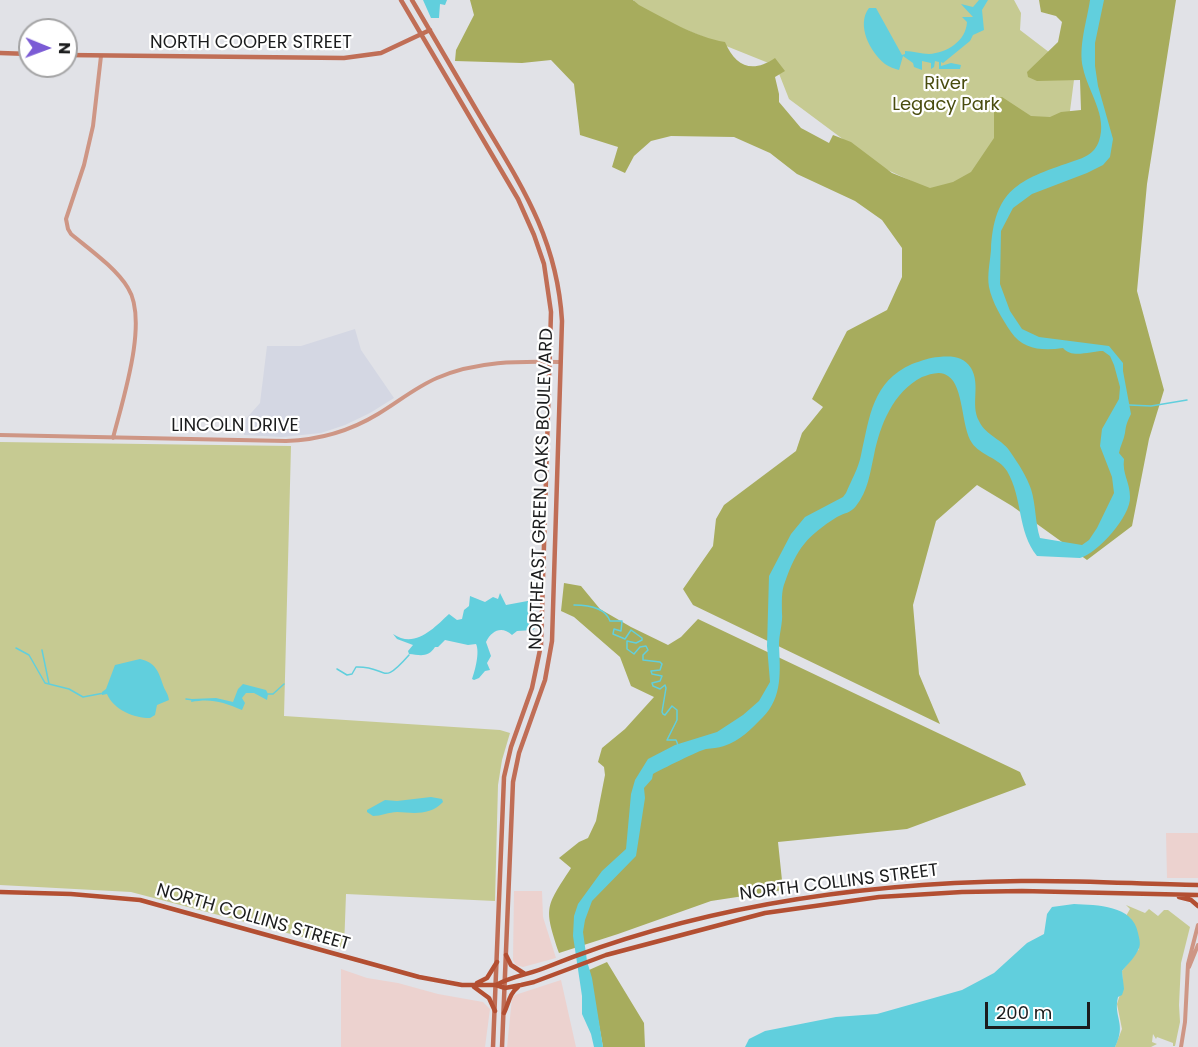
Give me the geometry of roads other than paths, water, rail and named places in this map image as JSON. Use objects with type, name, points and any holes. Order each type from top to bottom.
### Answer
[{"type":"main road","name":"NORTHEAST GREEN OAKS BOULEVARD","points":[[401,0],[518,200],[544,264],[551,312],[543,623],[532,688],[505,770],[493,1047]]},
{"type":"main road","name":"NORTHEAST GREEN OAKS BOULEVARD","points":[[412,0],[526,195],[547,240],[561,300],[554,625],[545,680],[514,774],[502,1047]]},
{"type":"main road","name":"NORTH COOPER STREET","points":[[78,55],[344,58],[381,53],[430,30]]},
{"type":"main road","points":[[0,53],[18,54]]},
{"type":"main road","points":[[457,96],[465,92]]},
{"type":"main road","name":"NORTH COLLINS STREET","points":[[496,985],[603,945],[655,929],[764,903],[893,887],[946,884],[1022,881],[1198,885]]},
{"type":"main road","points":[[946,884],[947,892]]},
{"type":"main road","name":"NORTH COLLINS STREET","points":[[0,892],[71,894],[140,900],[438,981],[496,985],[505,988],[521,985],[606,955],[765,913],[879,897],[947,892],[1022,891],[1198,895]]},
{"type":"main road","points":[[1168,894],[1191,900],[1198,906]]},
{"type":"main road","points":[[499,904],[508,904]]},
{"type":"main road","points":[[506,956],[511,965],[520,972],[528,974]]},
{"type":"main road","points":[[471,985],[487,978],[497,962]]},
{"type":"main road","points":[[471,985],[484,993],[495,1011]]},
{"type":"main road","points":[[504,1013],[509,1004],[510,995],[521,985]]},
{"type":"street","points":[[101,56],[93,126],[84,165],[66,219],[71,234],[117,275],[129,289],[134,304],[136,320],[133,353],[113,438]]},
{"type":"street","name":"LINCOLN DRIVE","points":[[0,435],[286,441],[310,439],[332,434],[364,422],[424,385],[452,373],[489,364],[560,362]]},
{"type":"street","points":[[1181,1047],[1184,1034],[1188,964],[1198,925]]},
{"type":"street","points":[[1188,968],[1198,945]]},
{"type":"water","points":[[423,0],[447,0],[445,5],[440,4],[439,18],[431,18]]},
{"type":"water","points":[[979,0],[988,0],[982,10],[984,30],[973,35],[970,41],[943,63],[941,62],[941,66],[951,63],[961,65],[960,69],[939,69],[939,62],[935,61],[931,69],[931,63],[922,61],[922,70],[914,67],[913,63],[903,56],[899,70],[879,59],[866,38],[865,15],[869,8],[876,8],[902,55],[905,51],[929,54],[942,51],[954,45],[963,35],[967,22],[962,17],[973,17],[961,4],[973,7]]},
{"type":"water","points":[[1090,0],[1104,0],[1095,43],[1095,66],[1098,86],[1113,139],[1110,157],[1103,165],[1032,194],[1013,208],[1001,231],[1000,284],[1010,311],[1022,329],[1039,337],[1109,346],[1123,363],[1131,414],[1119,453],[1124,459],[1130,492],[1129,505],[1125,514],[1104,542],[1087,555],[1080,558],[1037,556],[1026,536],[1016,492],[1007,471],[975,447],[968,436],[960,397],[953,381],[945,374],[932,374],[922,377],[903,391],[884,421],[868,482],[860,500],[852,510],[818,530],[804,544],[789,570],[782,593],[779,683],[769,709],[750,730],[735,741],[722,747],[702,750],[653,774],[652,779],[644,788],[645,798],[636,856],[592,901],[585,920],[583,932],[587,961],[592,978],[603,1047],[594,1047],[582,1014],[582,996],[573,936],[574,916],[578,904],[602,871],[626,849],[631,794],[635,780],[648,759],[675,745],[717,732],[759,701],[770,682],[767,646],[769,576],[791,534],[805,517],[843,497],[846,493],[859,464],[875,402],[888,380],[912,364],[932,358],[953,357],[968,364],[975,381],[976,415],[982,426],[1008,449],[1025,475],[1033,495],[1040,538],[1082,545],[1089,540],[1097,528],[1114,493],[1112,477],[1100,446],[1102,429],[1119,399],[1120,387],[1110,356],[1103,351],[1076,354],[1063,348],[1041,349],[1021,343],[1001,316],[992,299],[988,282],[997,213],[1012,190],[1052,168],[1088,155],[1099,141],[1101,122],[1085,77],[1082,60],[1082,43]]},
{"type":"water","points":[[500,593],[506,605],[533,600],[535,628],[517,631],[512,635],[501,630],[494,632],[486,642],[491,656],[487,663],[490,670],[485,671],[474,680],[472,679],[476,667],[476,644],[468,645],[445,640],[427,654],[409,654],[408,651],[413,645],[397,639],[393,634],[409,639],[424,635],[449,614],[457,620],[462,619],[464,610],[469,606],[470,596],[485,602],[493,597],[498,599]]},
{"type":"water","points":[[140,659],[156,668],[169,700],[157,705],[155,715],[150,718],[125,712],[110,700],[107,694],[102,695],[115,665]]},
{"type":"water","points":[[243,684],[266,690],[267,700],[254,693],[246,693],[242,698],[245,703],[242,710],[205,700],[191,702],[192,699],[216,698],[233,702],[238,689]]},
{"type":"water","points":[[431,797],[442,799],[443,802],[427,812],[394,812],[373,816],[367,812],[385,800]]},
{"type":"water","points":[[1074,904],[1103,906],[1122,912],[1135,924],[1138,933],[1139,948],[1122,971],[1124,989],[1122,995],[1118,997],[1120,1032],[1115,1047],[745,1047],[749,1039],[765,1031],[836,1017],[877,1014],[962,990],[994,973],[1027,943],[1044,934],[1047,914],[1052,907]]},
{"type":"waterway","points":[[1129,405],[1151,406],[1187,400]]},
{"type":"waterway","points":[[574,605],[595,608],[608,616],[610,621],[622,621],[621,631],[614,629],[613,634],[625,639],[631,630],[642,640],[636,643],[627,641],[627,649],[634,654],[640,647],[646,646],[648,650],[643,655],[643,660],[662,664],[660,670],[651,671],[652,674],[662,676],[660,681],[652,683],[660,689],[665,685],[663,714],[665,715],[672,706],[677,710],[677,720],[667,740],[676,740],[678,745]]},
{"type":"waterway","points":[[16,648],[29,655],[45,683],[69,689],[83,697],[104,693]]},
{"type":"waterway","points":[[42,650],[49,684]]},
{"type":"waterway","points":[[337,669],[347,675],[352,674],[356,667],[388,673],[409,655]]},
{"type":"waterway","points":[[268,694],[273,694],[284,684]]},
{"type":"waterway","points":[[186,699],[194,700]]},
{"type":"park label","name":"River Legacy Park","points":[[946,94]]}]
